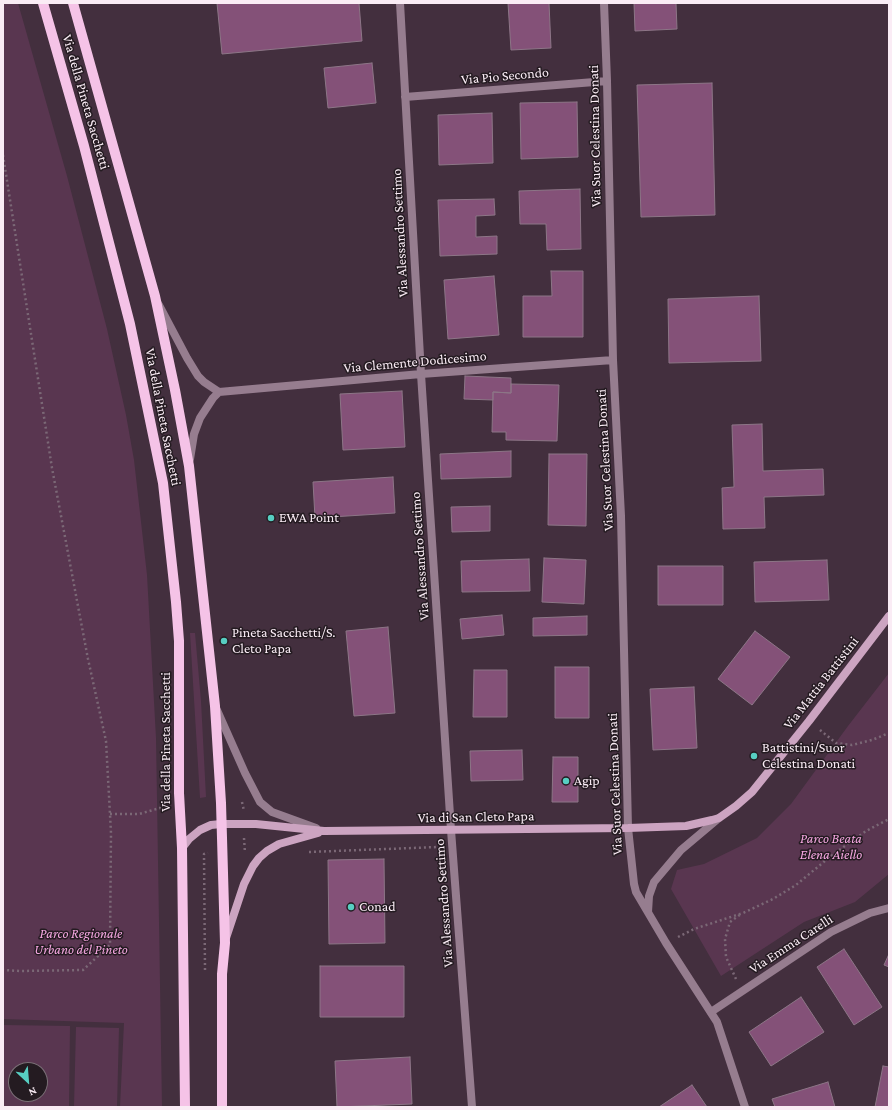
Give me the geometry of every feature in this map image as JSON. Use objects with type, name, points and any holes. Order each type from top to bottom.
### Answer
[{"type":"main road","name":"Via della Pineta Sacchetti","points":[[43,3],[84,146],[130,324],[163,483],[179,642],[179,793],[182,848],[185,1107]]},
{"type":"main road","name":"Via della Pineta Sacchetti","points":[[73,3],[155,296],[189,466],[215,706],[225,943],[222,974],[222,1107]]},
{"type":"main road","name":"Via Mattia Battistini","points":[[628,828],[686,826],[706,822],[719,818],[746,798],[809,722],[889,616]]},
{"type":"main road","points":[[182,848],[189,839],[200,830],[211,825],[221,824]]},
{"type":"main road","name":"Via di San Cleto Papa","points":[[221,824],[256,824],[324,831],[628,828]]},
{"type":"main road","name":"Via della Pineta Sacchetti","points":[[225,943],[244,884],[259,858],[279,844],[324,831]]},
{"type":"street","name":"Via Alessandro Settimo","points":[[400,3],[420,374],[452,847],[472,1107]]},
{"type":"street","name":"Via Suor Celestina Donati","points":[[604,3],[613,360],[621,516],[628,828],[634,884],[638,897],[719,1026],[745,1107]]},
{"type":"street","name":"Via Pio Secondo","points":[[405,98],[607,81]]},
{"type":"street","points":[[155,296],[196,372],[204,382],[219,392],[213,398],[200,418],[194,434],[189,466]]},
{"type":"street","name":"Via Clemente Dodicesimo","points":[[219,392],[420,374],[613,360]]},
{"type":"street","name":"Via di San Cleto Papa","points":[[215,706],[245,773],[260,802],[268,810],[275,814],[324,831]]},
{"type":"street","points":[[648,912],[649,896],[654,882],[681,850],[719,818]]},
{"type":"street","name":"Via Emma Carelli","points":[[711,1012],[831,932],[870,913],[889,908]]},
{"type":"path","points":[[3,155],[52,468],[88,659],[106,741],[110,814],[110,945],[82,970],[3,970]]},
{"type":"path","points":[[809,722],[836,742],[852,745],[872,740],[889,733]]},
{"type":"path","points":[[242,802],[244,811]]},
{"type":"path","points":[[110,814],[139,814],[160,808],[162,804]]},
{"type":"path","points":[[666,942],[694,929],[743,913],[773,899],[796,885],[831,856],[866,831],[889,819]]},
{"type":"path","points":[[244,835],[245,853]]},
{"type":"path","points":[[315,852],[452,847]]},
{"type":"path","points":[[742,991],[726,956],[724,939],[730,922],[743,913]]},
{"type":"green space","name":"Parco Regionale Urbano del Pineto","points":[[3,3],[18,3],[67,176],[107,329],[126,415],[134,460],[147,575],[156,738],[162,1107],[120,1107],[124,1023],[3,1019]]},
{"type":"green space","points":[[190,633],[195,633],[201,701],[206,797],[200,798]]},
{"type":"green space","name":"Parco Beata Elena Aiello","points":[[889,673],[889,874],[855,902],[804,922],[721,976],[671,889],[677,870],[704,864],[757,838],[791,804]]},
{"type":"green space","points":[[3,1025],[70,1026],[69,1107],[3,1107]]},
{"type":"green space","points":[[76,1027],[119,1028],[117,1107],[74,1107]]},
{"type":"building","points":[[217,3],[359,3],[362,41],[222,54]]},
{"type":"building","points":[[508,3],[549,3],[551,48],[511,50]]},
{"type":"building","points":[[634,3],[676,3],[677,29],[635,31]]},
{"type":"building","points":[[372,63],[376,103],[328,108],[324,68]]},
{"type":"building","points":[[712,83],[715,215],[641,217],[637,85]]},
{"type":"building","points":[[577,102],[578,157],[521,159],[520,103]]},
{"type":"building","points":[[492,113],[493,163],[439,165],[438,115]]},
{"type":"building","points":[[580,189],[581,249],[547,250],[546,224],[520,224],[519,191]]},
{"type":"building","points":[[494,199],[495,215],[476,216],[476,237],[497,236],[497,254],[440,256],[438,200]]},
{"type":"building","points":[[551,271],[583,271],[583,337],[523,337],[523,296],[552,296]]},
{"type":"building","points":[[494,276],[499,335],[448,339],[444,280]]},
{"type":"building","points":[[759,296],[761,361],[669,363],[668,299]]},
{"type":"building","points":[[465,376],[511,378],[511,393],[493,392],[493,400],[464,399]]},
{"type":"building","points":[[511,384],[559,385],[557,441],[506,440],[506,432],[492,432],[493,392],[511,393]]},
{"type":"building","points":[[402,391],[405,447],[343,450],[340,394]]},
{"type":"building","points":[[762,424],[763,471],[823,469],[824,495],[764,497],[765,528],[723,529],[722,488],[734,487],[732,425]]},
{"type":"building","points":[[511,451],[511,477],[441,479],[440,454]]},
{"type":"building","points":[[549,454],[587,454],[586,526],[548,525]]},
{"type":"building","points":[[393,477],[395,513],[315,518],[313,482]]},
{"type":"building","points":[[490,506],[490,531],[452,532],[451,507]]},
{"type":"building","points":[[544,558],[586,560],[584,604],[542,602]]},
{"type":"building","points":[[529,559],[530,591],[462,592],[461,561]]},
{"type":"building","points":[[827,560],[829,600],[755,602],[754,562]]},
{"type":"building","points":[[658,566],[723,566],[723,605],[658,605]]},
{"type":"building","points":[[502,615],[504,635],[462,639],[460,619]]},
{"type":"building","points":[[587,616],[587,635],[533,636],[533,618]]},
{"type":"building","points":[[388,627],[395,713],[354,716],[346,631]]},
{"type":"building","points":[[755,631],[790,657],[752,705],[718,679]]},
{"type":"building","points":[[555,667],[589,667],[589,718],[555,718]]},
{"type":"building","points":[[474,670],[507,670],[507,717],[473,717]]},
{"type":"building","points":[[694,687],[697,748],[653,750],[650,689]]},
{"type":"building","points":[[522,750],[523,780],[471,781],[470,751]]},
{"type":"building","points":[[553,757],[578,757],[578,802],[552,802]]},
{"type":"building","points":[[384,859],[385,943],[329,944],[328,860]]},
{"type":"building","points":[[844,949],[882,1007],[854,1025],[817,967]]},
{"type":"building","points":[[889,954],[889,967],[884,965]]},
{"type":"building","points":[[320,966],[404,966],[404,1017],[320,1017]]},
{"type":"building","points":[[801,997],[824,1032],[771,1066],[749,1032]]},
{"type":"building","points":[[410,1057],[412,1104],[337,1107],[335,1061]]},
{"type":"building","points":[[883,1066],[889,1067],[889,1107],[875,1107]]},
{"type":"building","points":[[828,1082],[835,1107],[775,1107],[772,1099]]},
{"type":"building","points":[[692,1085],[707,1107],[659,1107]]},
{"type":"place","name":"EWA Point","points":[[271,518]]},
{"type":"place","name":"Pineta Sacchetti/S. Cleto Papa","points":[[224,641]]},
{"type":"place","name":"Battistini/Suor Celestina Donati","points":[[754,756]]},
{"type":"place","name":"Agip","points":[[566,781]]},
{"type":"place","name":"Conad","points":[[351,907]]}]
